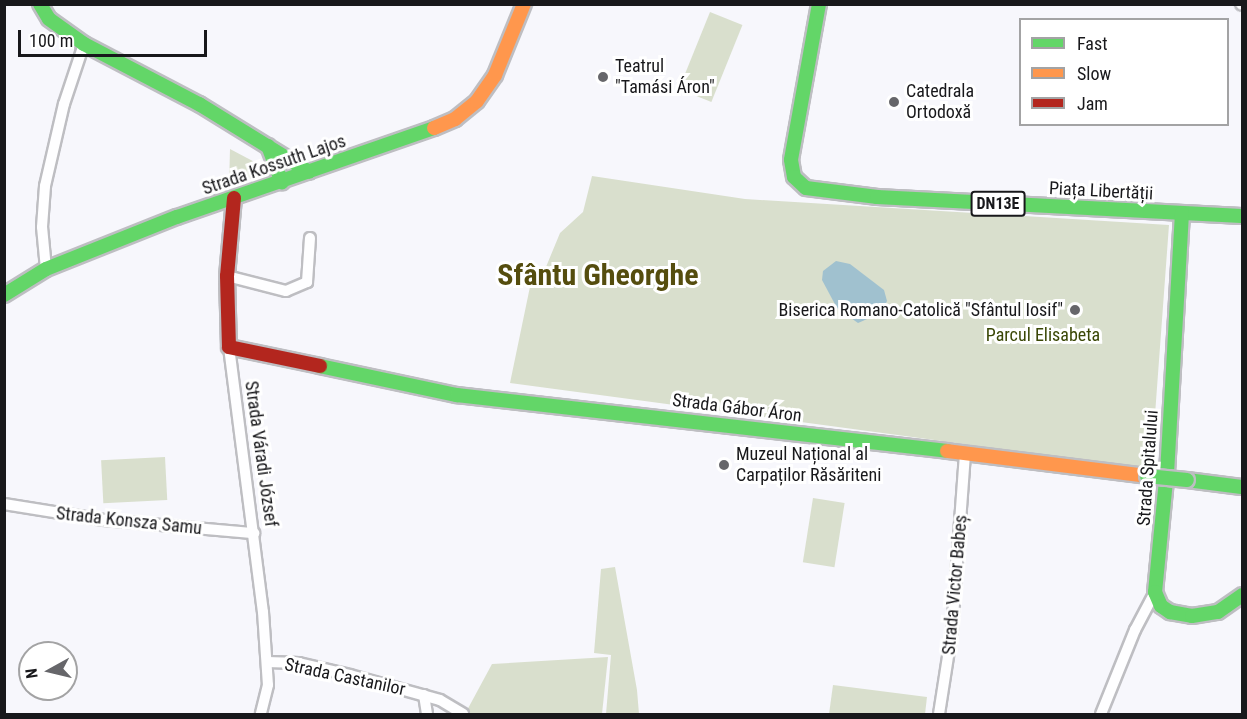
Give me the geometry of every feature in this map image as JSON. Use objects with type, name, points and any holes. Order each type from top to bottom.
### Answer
[{"type":"main road","points":[[40,4],[49,19],[84,44],[199,104],[309,172]]},
{"type":"main road","name":"Strada Kossuth Lajos","points":[[4,295],[46,269],[234,198],[418,136],[467,112],[495,75],[517,27],[524,4]]},
{"type":"main road","name":"Piața Libertății","points":[[819,4],[791,160],[794,177],[814,192],[1242,216]]},
{"type":"main road","points":[[268,146],[282,182]]},
{"type":"main road","name":"Strada Váradi József","points":[[229,347],[227,276],[234,198]]},
{"type":"main road","name":"Strada Spitalului","points":[[1155,592],[1182,213]]},
{"type":"main road","name":"Strada Gábor Áron","points":[[229,347],[457,395],[1242,487]]},
{"type":"main road","points":[[1155,592],[1161,606],[1170,612],[1192,616],[1218,612],[1242,595]]},
{"type":"street","points":[[46,269],[42,227],[45,186],[64,104],[84,44]]},
{"type":"street","points":[[227,276],[286,291],[307,282],[310,238]]},
{"type":"street","name":"Strada Váradi József","points":[[229,347],[254,533],[267,662],[266,701],[261,714]]},
{"type":"street","name":"Strada Victor Babeș","points":[[939,714],[952,631],[965,455]]},
{"type":"street","name":"Strada Konsza Samu","points":[[4,504],[104,519],[254,533]]},
{"type":"street","name":"Strada Spitalului","points":[[1101,714],[1135,630],[1155,592]]},
{"type":"street","name":"Strada Castanilor","points":[[267,662],[298,663],[423,695],[463,714]]},
{"type":"street","name":"Strada Castanilor","points":[[423,695],[427,714]]},
{"type":"green space","points":[[710,12],[742,25],[711,102],[679,89]]},
{"type":"green space","points":[[230,149],[264,167],[261,176],[229,186]]},
{"type":"green space","name":"Parcul Elisabeta","points":[[592,176],[745,199],[1169,225],[1151,469],[510,383],[532,277],[541,279],[560,233],[583,212]]},
{"type":"green space","points":[[165,457],[167,500],[103,503],[101,460]]},
{"type":"green space","points":[[813,498],[845,503],[834,567],[803,562]]},
{"type":"green space","points":[[615,567],[637,690],[639,714],[606,714],[611,655],[594,653],[601,569]]},
{"type":"green space","points":[[608,657],[602,714],[465,714],[492,664]]},
{"type":"green space","points":[[833,685],[927,697],[925,714],[829,714]]},
{"type":"water","points":[[836,261],[850,264],[884,290],[887,301],[881,313],[858,323],[837,308],[822,280],[823,271]]},
{"type":"traffic: fast","points":[[40,4],[49,19],[84,44],[199,104],[309,172]]},
{"type":"traffic: fast","points":[[819,4],[791,160],[794,177],[806,188],[877,197],[1242,216]]},
{"type":"traffic: fast","points":[[4,295],[46,269],[177,217],[434,128]]},
{"type":"traffic: fast","points":[[268,146],[282,182]]},
{"type":"traffic: fast","points":[[1182,213],[1167,470],[1155,592],[1161,606],[1170,612],[1192,616],[1218,612],[1242,595]]},
{"type":"traffic: fast","points":[[320,366],[457,395],[947,451]]},
{"type":"traffic: fast","points":[[1147,476],[1187,480]]},
{"type":"traffic: fast","points":[[1187,480],[1242,487]]},
{"type":"traffic: slow","points":[[434,128],[455,119],[477,101],[495,75],[524,4]]},
{"type":"traffic: slow","points":[[947,451],[1147,476]]},
{"type":"traffic: jam","points":[[234,198],[227,276],[229,347],[320,366]]},
{"type":"place","name":"Teatrul \"Tamási Áron\"","points":[[603,77]]},
{"type":"place","name":"Catedrala Ortodoxă","points":[[894,102]]},
{"type":"place","name":"Biserica Romano-Catolică \"Sfântul Iosif\"","points":[[1075,310]]},
{"type":"place","name":"Muzeul Național al Carpaților Răsăriteni","points":[[724,465]]},
{"type":"district","name":"Sfântu Gheorghe","points":[[598,275]]}]
